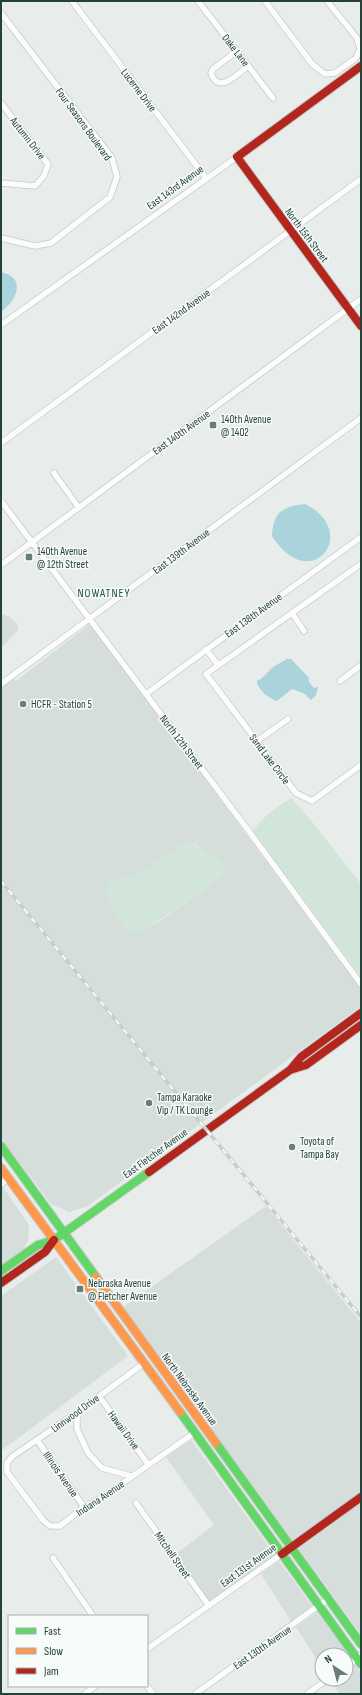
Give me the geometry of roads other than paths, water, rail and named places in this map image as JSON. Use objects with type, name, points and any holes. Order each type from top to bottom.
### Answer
[{"type":"main road","name":"East 143rd Avenue","points":[[237,157],[361,66]]},
{"type":"main road","name":"North 15th Street","points":[[237,157],[361,326]]},
{"type":"main road","name":"East Fletcher Avenue","points":[[1,1271],[38,1245],[54,1240],[64,1233],[290,1070],[301,1057],[361,1013]]},
{"type":"main road","name":"East Fletcher Avenue","points":[[290,1070],[306,1065],[361,1025]]},
{"type":"main road","name":"North Nebraska Avenue","points":[[1,1146],[361,1644]]},
{"type":"main road","name":"North Nebraska Avenue","points":[[1,1168],[223,1471],[319,1606],[360,1659]]},
{"type":"main road","name":"East Fletcher Avenue","points":[[1,1283],[46,1252],[54,1240]]},
{"type":"main road","name":"East 131st Avenue","points":[[282,1554],[361,1497]]},
{"type":"street","name":"Lucerne Drive","points":[[72,1],[206,178]]},
{"type":"street","name":"Dake Lane","points":[[198,1],[273,98]]},
{"type":"street","points":[[265,1],[313,65],[325,74],[335,73],[356,58],[360,49],[357,38],[327,1]]},
{"type":"street","name":"Four Seasons Boulevard","points":[[1,13],[112,158],[117,177],[110,197],[51,243],[35,246],[1,238]]},
{"type":"street","points":[[236,51],[213,69],[211,73],[215,81],[219,84],[225,84],[248,66]]},
{"type":"street","name":"Autumn Drive","points":[[1,103],[48,164],[44,176],[35,186],[1,183]]},
{"type":"street","name":"East 143rd Avenue","points":[[1,325],[237,157]]},
{"type":"street","name":"East 142nd Avenue","points":[[1,442],[361,179]]},
{"type":"street","name":"East 140th Avenue","points":[[1,565],[361,299]]},
{"type":"street","name":"East 139th Avenue","points":[[1,684],[361,418]]},
{"type":"street","points":[[54,473],[79,508]]},
{"type":"street","name":"North 12th Street","points":[[1,501],[361,984]]},
{"type":"street","name":"East 138th Avenue","points":[[146,694],[361,538]]},
{"type":"street","name":"Sand Lake Circle","points":[[361,564],[206,674],[296,793],[312,801],[361,765]]},
{"type":"street","points":[[292,613],[304,631]]},
{"type":"street","points":[[206,649],[218,665]]},
{"type":"street","points":[[340,680],[361,665]]},
{"type":"street","points":[[257,741],[288,719]]},
{"type":"street","points":[[1,1184],[8,1178]]},
{"type":"street","name":"Linnwood Drive","points":[[50,1526],[43,1520],[7,1472],[7,1463],[13,1456],[144,1364]]},
{"type":"street","points":[[165,1393],[174,1386]]},
{"type":"street","name":"Hawaii Drive","points":[[99,1396],[148,1464]]},
{"type":"street","points":[[79,1411],[77,1429],[88,1453],[102,1468],[131,1476]]},
{"type":"street","name":"Indiana Avenue","points":[[50,1526],[60,1526],[84,1507],[100,1499],[194,1433]]},
{"type":"street","name":"Illinois Avenue","points":[[37,1440],[84,1507]]},
{"type":"street","points":[[223,1471],[232,1464]]},
{"type":"street","name":"Mitchell Street","points":[[136,1503],[209,1606]]},
{"type":"street","name":"East 131st Avenue","points":[[148,1647],[282,1554]]},
{"type":"street","points":[[53,1558],[92,1615]]},
{"type":"street","name":"East 130th Avenue","points":[[195,1694],[328,1599]]},
{"type":"street","points":[[85,1694],[95,1687]]},
{"type":"street","points":[[307,1694],[317,1687]]},
{"type":"water","points":[[1,272],[14,279],[17,284],[17,290],[11,302],[1,312]]},
{"type":"water","points":[[305,504],[322,516],[329,529],[330,543],[324,553],[314,560],[301,561],[287,553],[272,536],[274,521],[280,512],[290,507]]},
{"type":"water","points":[[287,659],[291,659],[309,678],[309,682],[314,688],[318,687],[316,695],[311,700],[305,694],[292,689],[277,701],[266,695],[257,684],[257,681],[273,667]]},
{"type":"railway","points":[[1,881],[361,1317]]},
{"type":"place","name":"140th Avenue @ 1402","points":[[213,425]]},
{"type":"place","name":"140th Avenue @ 12th Street","points":[[29,557]]},
{"type":"place","name":"HCFR - Station 5","points":[[23,704]]},
{"type":"place","name":"Tampa Karaoke Vip / TK Lounge","points":[[149,1103]]},
{"type":"place","name":"Toyota of Tampa Bay","points":[[292,1147]]},
{"type":"place","name":"Nebraska Avenue @ Fletcher Avenue","points":[[80,1289]]},
{"type":"district","name":"NOWATNEY","points":[[104,593]]}]
